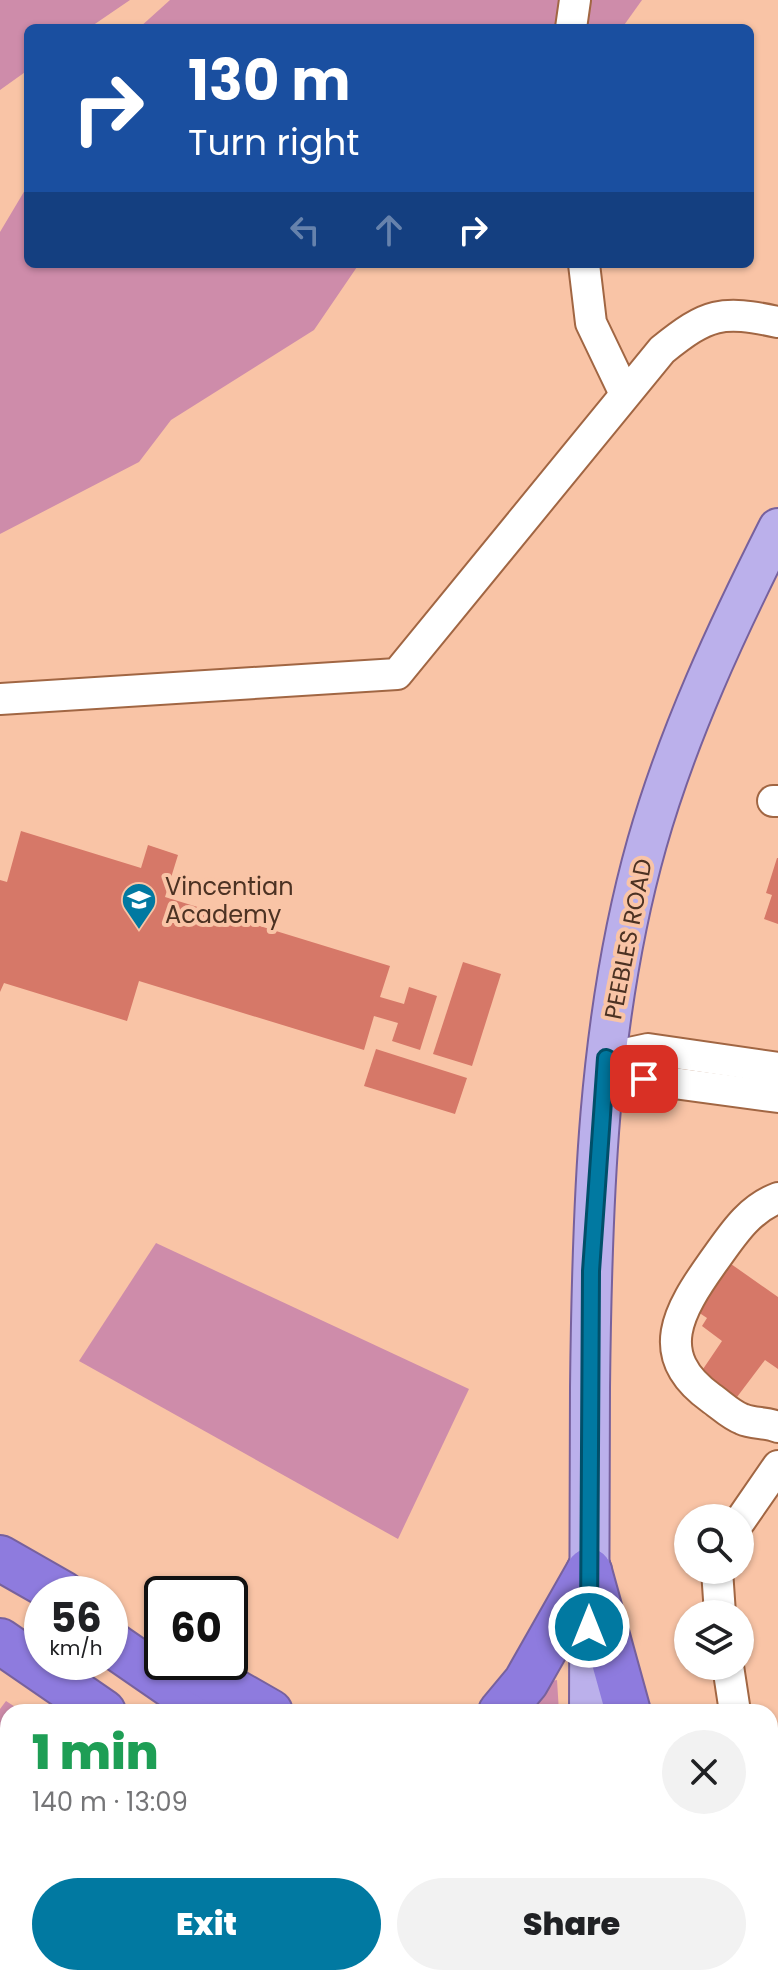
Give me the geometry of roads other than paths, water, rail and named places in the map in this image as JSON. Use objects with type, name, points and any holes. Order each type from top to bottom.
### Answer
[{"type":"highway","points":[[0,1558],[32,1576]]},
{"type":"highway","points":[[0,1568],[24,1585]]},
{"type":"highway","points":[[508,1704],[526,1682],[589,1571]]},
{"type":"highway","points":[[589,1571],[626,1704]]},
{"type":"highway","points":[[0,1641],[91,1704]]},
{"type":"highway","points":[[128,1655],[198,1704]]},
{"type":"highway","points":[[214,1680],[256,1704]]},
{"type":"main road","name":"PEEBLES ROAD","points":[[589,1704],[593,1202],[606,1058],[634,899],[662,795],[722,642],[778,528]]},
{"type":"lane","points":[[572,24],[575,0]]},
{"type":"lane","points":[[584,268],[591,323],[625,394]]},
{"type":"lane","points":[[0,699],[397,674],[662,350],[694,325],[735,313],[778,322]]},
{"type":"lane","points":[[606,1058],[648,1049],[778,1068]]},
{"type":"lane","points":[[606,1058],[644,1079],[778,1097]]},
{"type":"lane","points":[[778,1198],[762,1204],[743,1220],[686,1299],[676,1321],[675,1343],[693,1385],[741,1419],[778,1427]]},
{"type":"lane","points":[[752,1504],[778,1466]]},
{"type":"lane","points":[[730,1680],[734,1704]]},
{"type":"place","name":"Vincentian Academy","points":[[139,931]]}]
